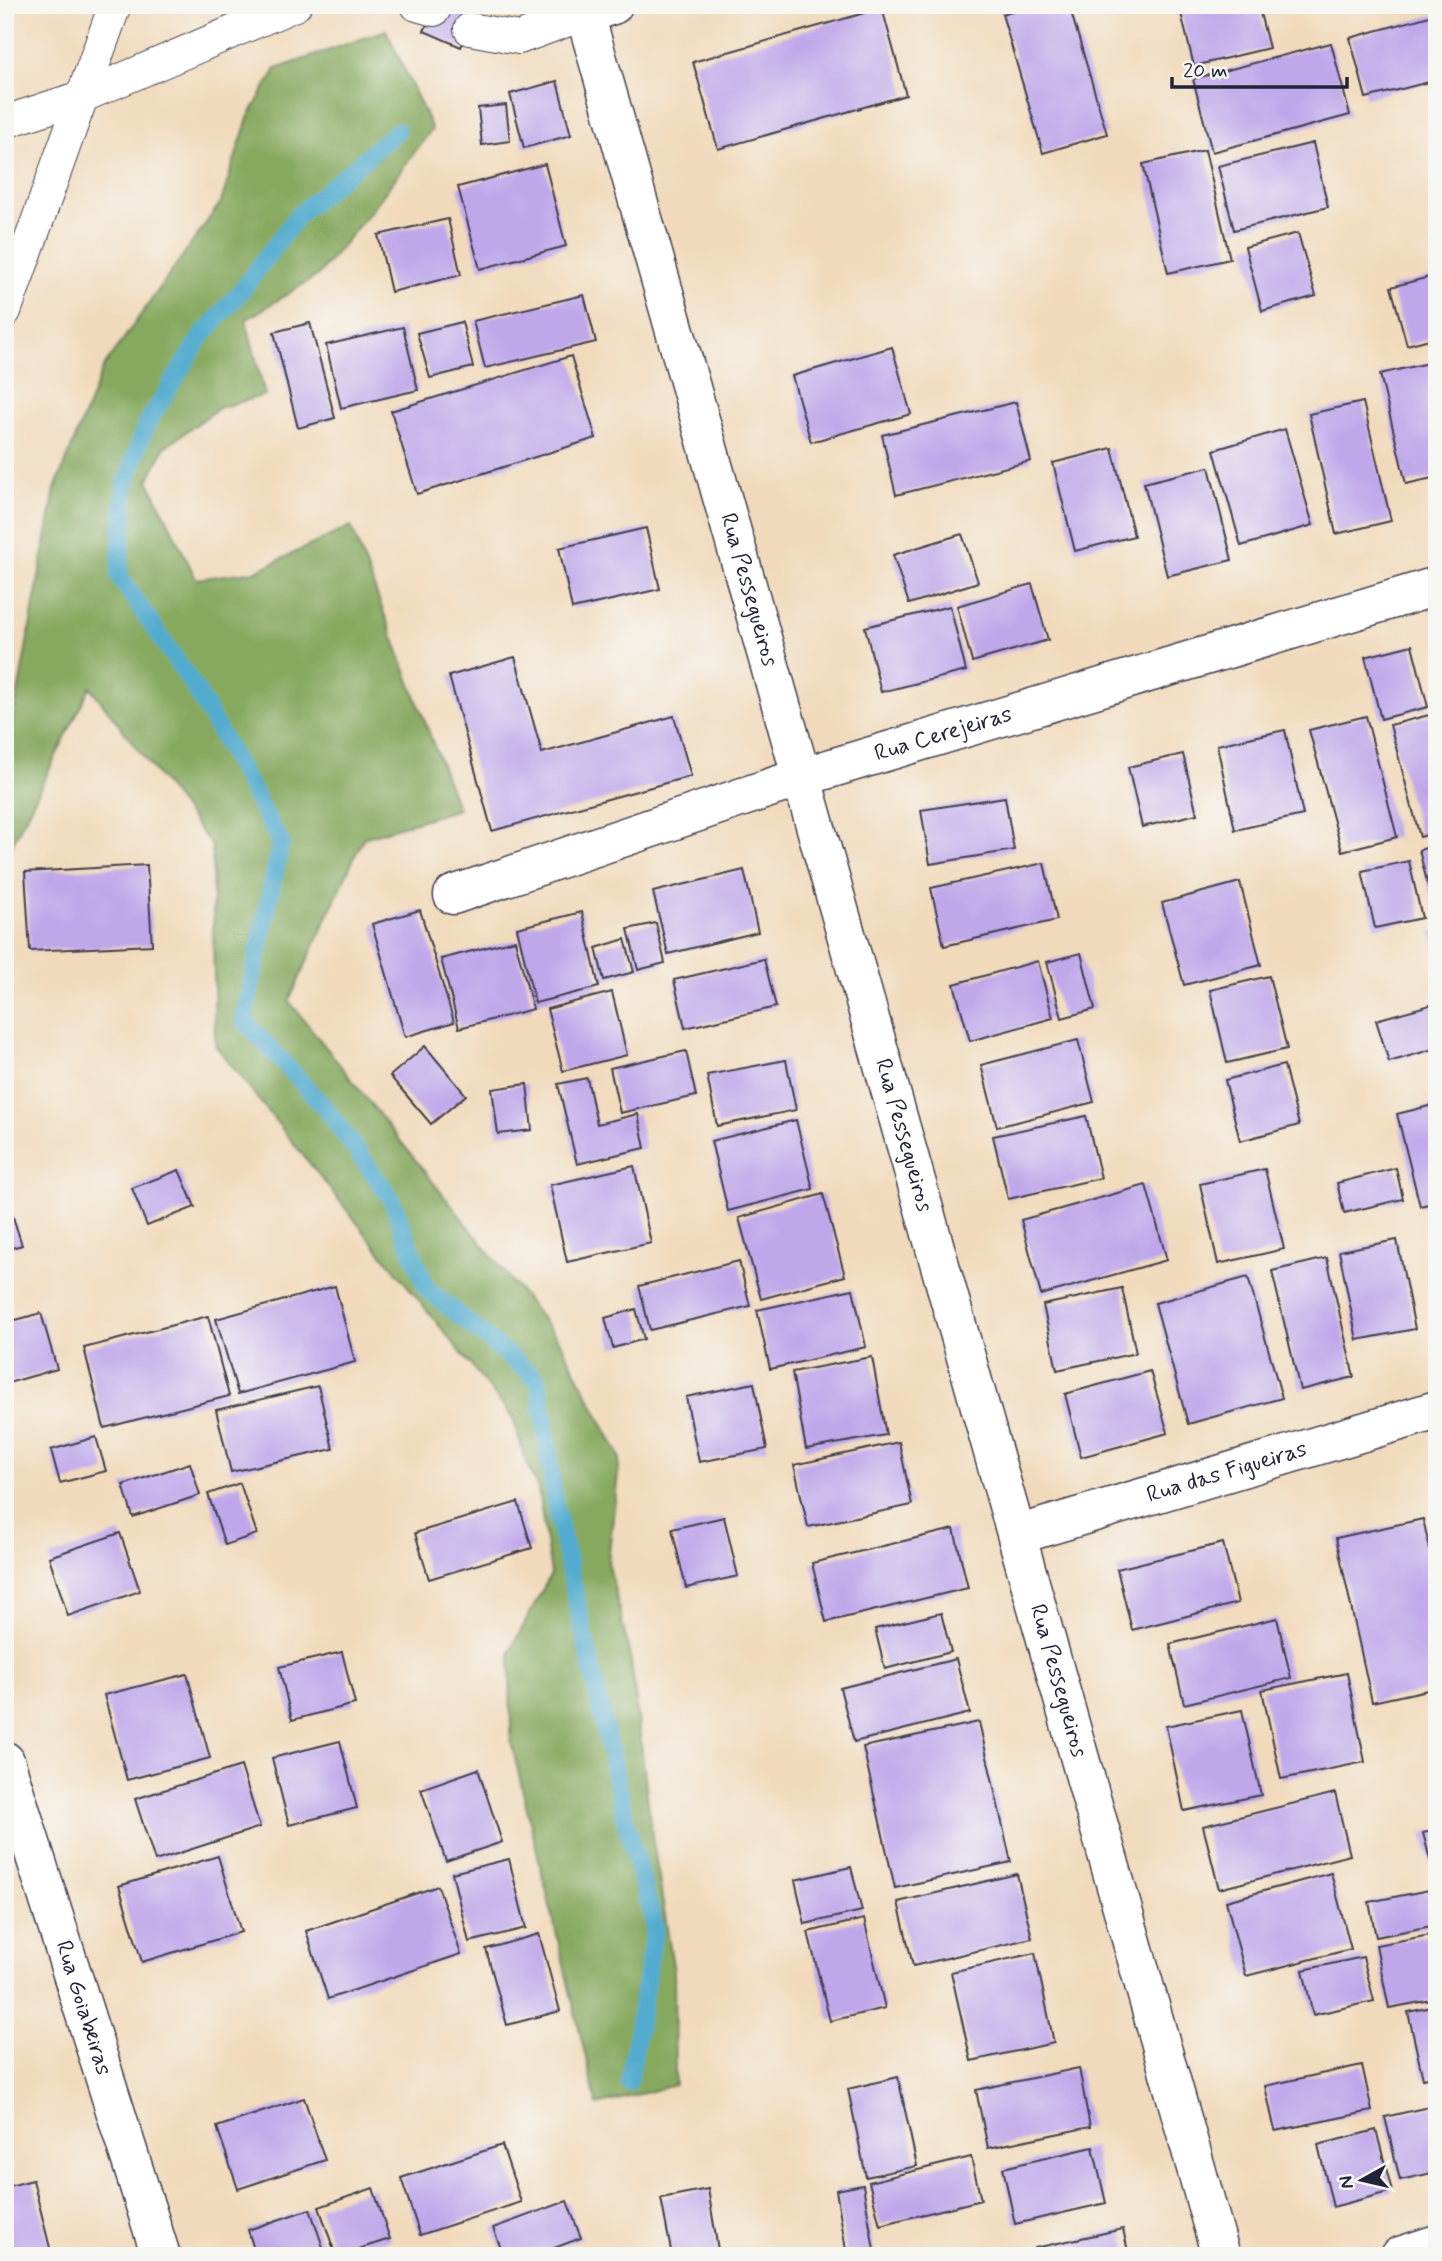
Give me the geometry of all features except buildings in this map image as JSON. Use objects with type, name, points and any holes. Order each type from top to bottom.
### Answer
[{"type":"street","name":"Rua Pessegueiros","points":[[589,8],[802,777],[1221,2256]]},
{"type":"street","name":"Rua Cerejeiras","points":[[453,895],[802,777],[1437,586]]},
{"type":"street","name":"Rua das Figueiras","points":[[1017,1535],[1437,1410]]},
{"type":"street","name":"Rua Goiabeiras","points":[[5,1761],[161,2256]]},
{"type":"street","points":[[1400,2256],[1437,2244]]},
{"type":"lane","points":[[5,312],[115,5]]},
{"type":"lane","points":[[5,122],[80,97],[295,5]]},
{"type":"lane","points":[[470,29],[519,38],[589,8]]},
{"type":"green space","points":[[386,30],[432,129],[371,211],[318,275],[246,320],[265,395],[219,408],[165,447],[148,480],[196,579],[256,571],[351,526],[458,809],[363,838],[289,1001],[561,1343],[620,1457],[608,1561],[631,1661],[652,1835],[674,1972],[675,2085],[597,2105],[511,1741],[510,1651],[551,1574],[538,1489],[524,1456],[513,1418],[215,1045],[212,846],[90,687],[5,859],[5,746],[10,737],[55,489],[103,368],[221,202],[248,118],[276,69]]},
{"type":"waterway","points":[[397,131],[298,215],[242,290],[201,337],[145,427],[125,486],[119,576],[195,688],[281,843],[244,1020],[326,1109],[391,1198],[427,1289],[539,1381],[555,1504],[626,1823],[655,1927],[629,2082]]}]
